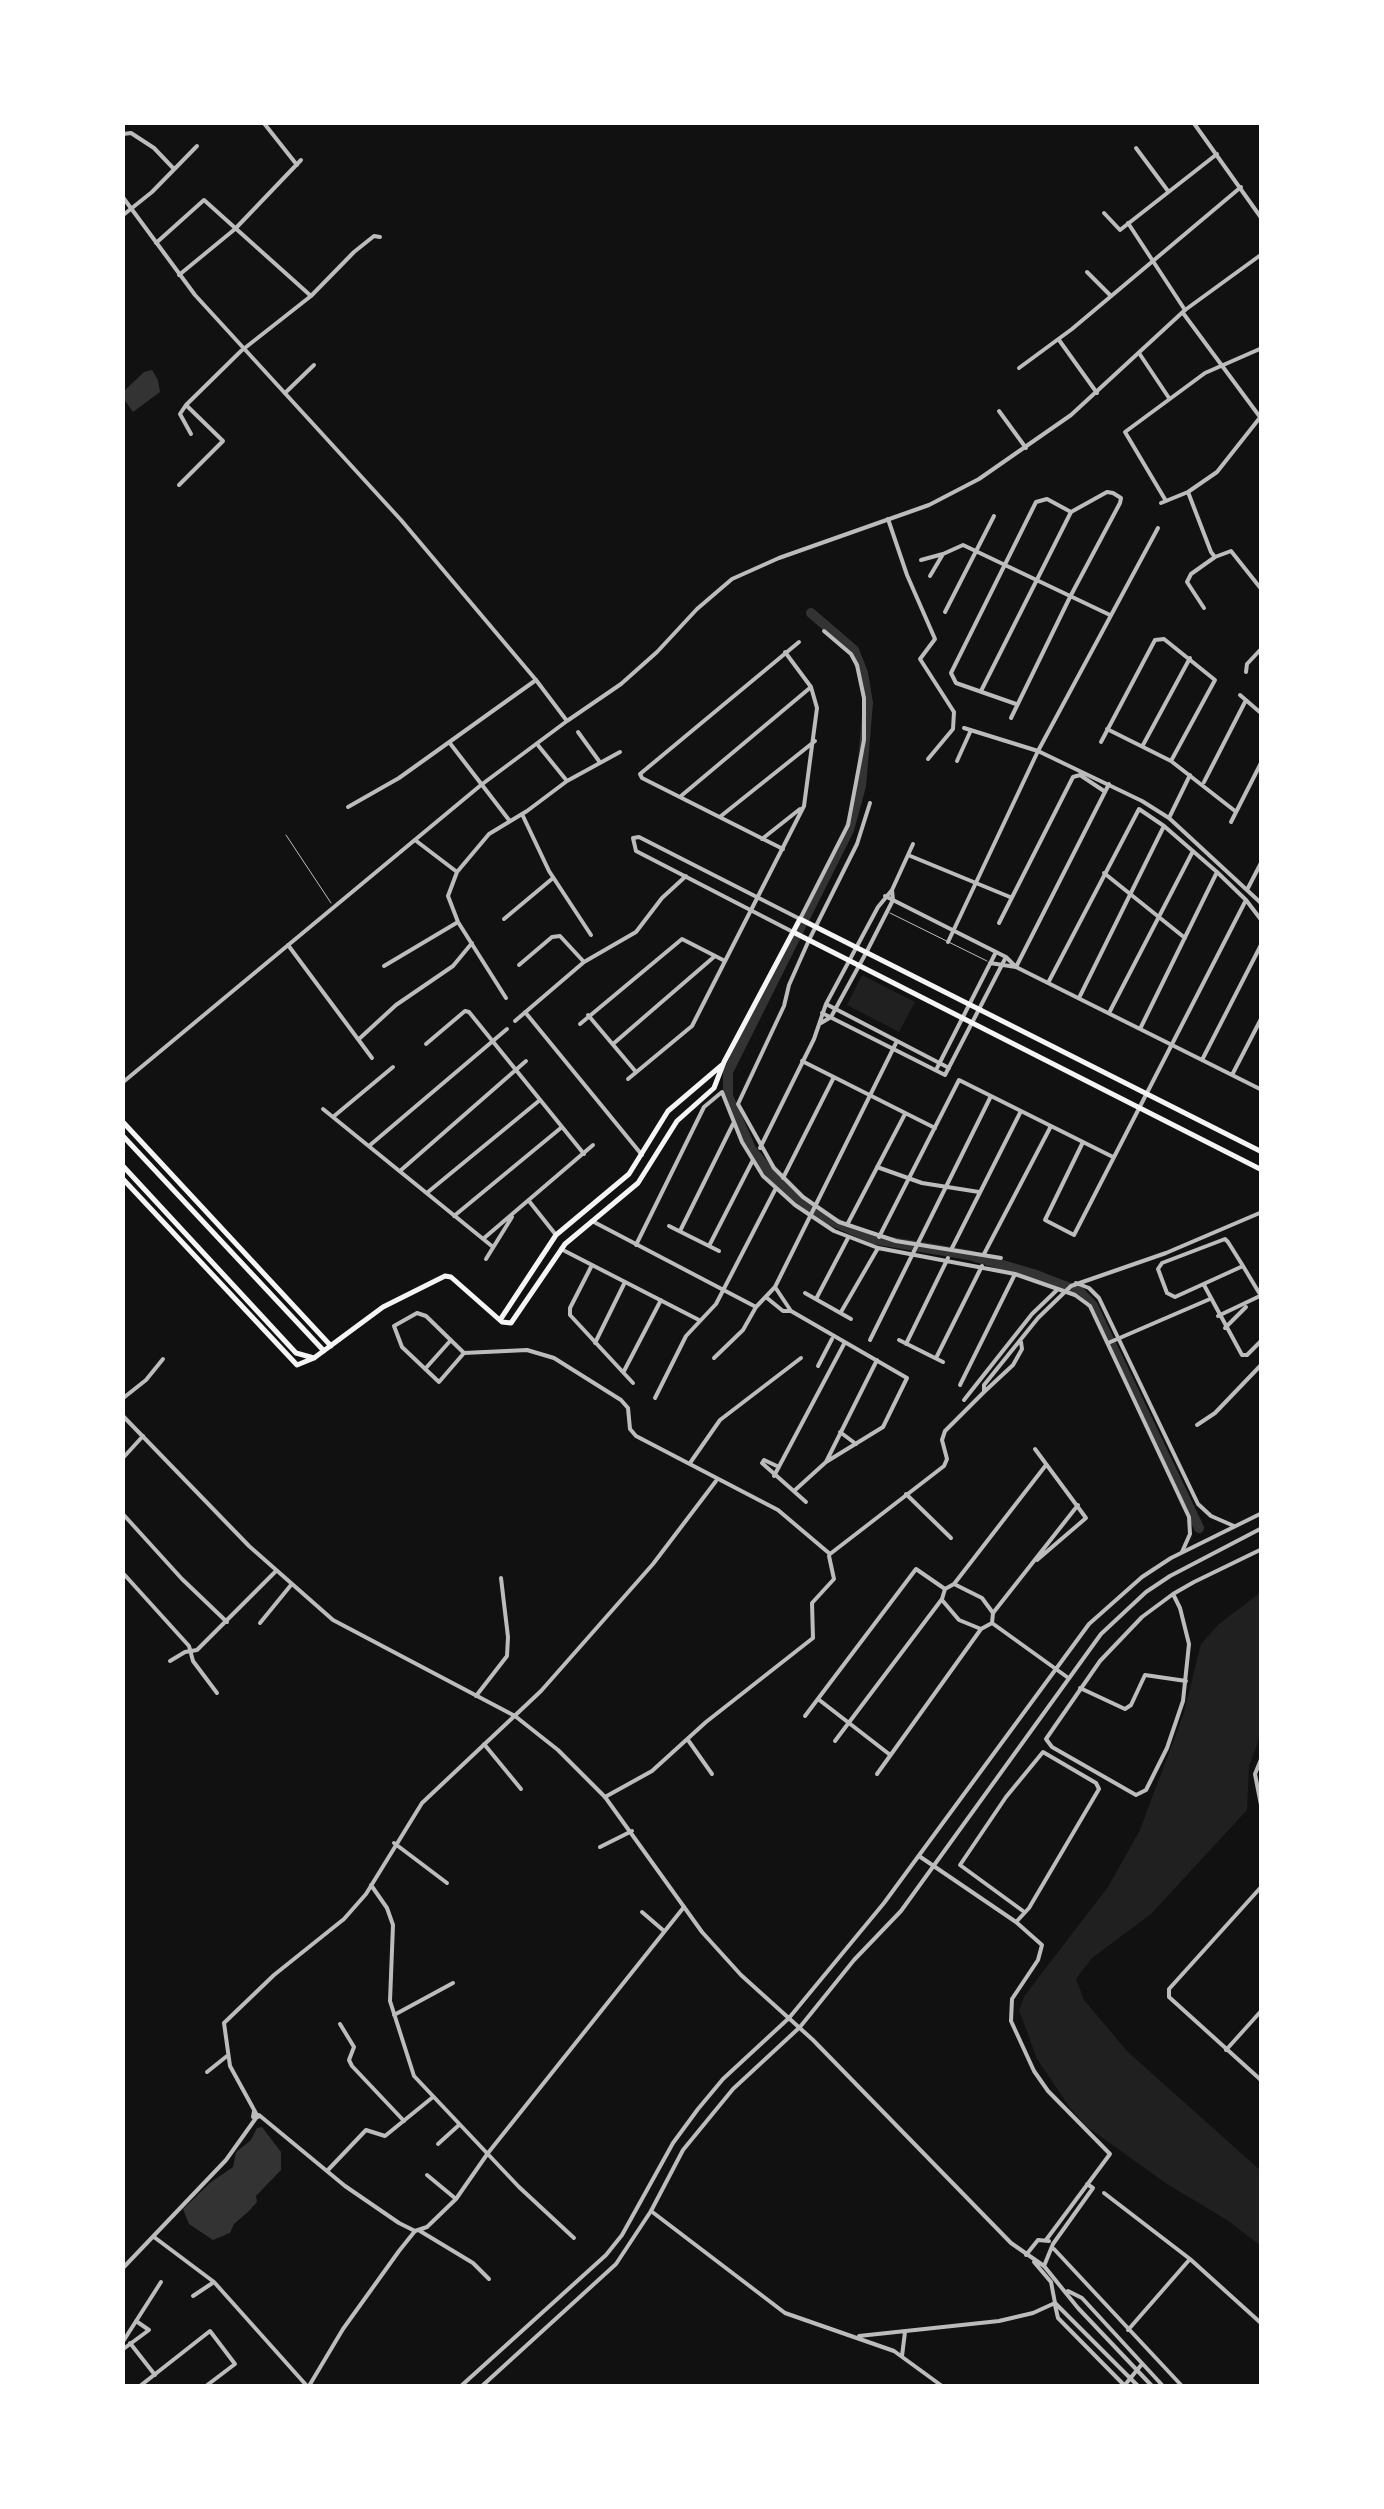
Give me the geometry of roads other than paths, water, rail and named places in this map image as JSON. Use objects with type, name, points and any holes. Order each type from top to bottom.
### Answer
[{"type":"main road","points":[[122,1178],[294,1364],[304,1365],[382,1307],[445,1276],[450,1276],[508,1324],[561,1249],[590,1220],[638,1183],[676,1121],[716,1084],[724,1062],[802,920],[1262,1152]]},
{"type":"main road","points":[[795,933],[1262,1170]]},
{"type":"main road","points":[[500,1320],[556,1234],[628,1174],[668,1111],[724,1062]]},
{"type":"main road","points":[[710,1077],[716,1084]]},
{"type":"main road","points":[[122,1121],[331,1346]]},
{"type":"main road","points":[[122,1135],[324,1351]]},
{"type":"main road","points":[[122,1164],[296,1353],[314,1358]]},
{"type":"street","points":[[179,275],[235,229],[300,163],[263,122]]},
{"type":"street","points":[[1193,122],[1262,219]]},
{"type":"street","points":[[123,134],[131,133],[154,148],[174,170]]},
{"type":"street","points":[[122,216],[197,146]]},
{"type":"street","points":[[1136,148],[1168,191]]},
{"type":"street","points":[[1104,213],[1118,230],[1216,154]]},
{"type":"street","points":[[1019,368],[1242,187]]},
{"type":"street","points":[[122,196],[179,275],[401,520],[566,721]]},
{"type":"street","points":[[156,243],[202,200],[311,296]]},
{"type":"street","points":[[1128,223],[1184,311],[1221,364],[1261,416],[1227,462],[1188,492],[1163,502],[1124,433],[1221,364],[1262,348]]},
{"type":"street","points":[[191,434],[180,414],[186,405],[244,348],[311,296],[354,252],[374,236],[380,236]]},
{"type":"street","points":[[122,1083],[481,786],[635,673],[732,579],[778,558],[951,496],[1026,448],[1097,393],[1184,311],[1262,254]]},
{"type":"street","points":[[1087,272],[1110,296]]},
{"type":"street","points":[[1059,339],[1097,393]]},
{"type":"street","points":[[1139,353],[1169,398]]},
{"type":"street","points":[[284,394],[314,366]]},
{"type":"street","points":[[179,485],[224,440],[186,405]]},
{"type":"street","points":[[1000,411],[1026,448]]},
{"type":"street","points":[[980,692],[1071,512],[1110,492],[1121,498],[1010,718]]},
{"type":"street","points":[[1188,492],[1215,557]]},
{"type":"street","points":[[1016,704],[956,683],[951,673],[1036,502],[1048,499],[1071,512]]},
{"type":"street","points":[[946,612],[994,516]]},
{"type":"street","points":[[888,519],[935,639],[920,659],[954,712],[953,729],[928,760]]},
{"type":"street","points":[[948,942],[1038,752],[1158,528]]},
{"type":"street","points":[[921,560],[959,545],[977,549],[1110,615]]},
{"type":"street","points":[[1204,608],[1186,582],[1215,557],[1230,550],[1262,590]]},
{"type":"street","points":[[930,576],[943,554]]},
{"type":"street","points":[[795,933],[636,851],[634,836],[802,920],[848,825],[864,740],[864,698],[857,665],[824,631]]},
{"type":"street","points":[[1101,742],[1155,640],[1164,639],[1212,675],[1215,684],[1171,761]]},
{"type":"street","points":[[783,850],[642,778],[640,772],[799,642]]},
{"type":"street","points":[[1246,672],[1246,664],[1262,648]]},
{"type":"street","points":[[628,1078],[692,1026],[804,806],[817,708],[812,687],[786,652]]},
{"type":"street","points":[[1143,745],[1190,658]]},
{"type":"street","points":[[348,807],[399,778],[536,680]]},
{"type":"street","points":[[680,797],[812,687]]},
{"type":"street","points":[[1240,695],[1262,714]]},
{"type":"street","points":[[1203,783],[1245,702]]},
{"type":"street","points":[[964,728],[1038,752],[1121,788],[1169,818],[1262,904]]},
{"type":"street","points":[[1108,728],[1171,761],[1236,810]]},
{"type":"street","points":[[957,762],[971,730]]},
{"type":"street","points":[[578,732],[599,761]]},
{"type":"street","points":[[720,818],[814,741]]},
{"type":"street","points":[[449,742],[510,820]]},
{"type":"street","points":[[537,744],[566,781]]},
{"type":"street","points":[[506,998],[448,899],[457,872],[489,834],[566,781],[620,752]]},
{"type":"street","points":[[1231,822],[1262,761]]},
{"type":"street","points":[[999,922],[1074,777],[1080,775],[1104,790]]},
{"type":"street","points":[[1169,818],[1190,775]]},
{"type":"street","points":[[1016,966],[1110,783]]},
{"type":"street","points":[[870,802],[857,844],[808,939],[788,985],[784,1006],[738,1104],[760,1148],[812,1210],[880,1237],[1001,1258]]},
{"type":"street","points":[[762,839],[804,806]]},
{"type":"street","points":[[1048,983],[1136,810],[1164,826],[1217,872],[1262,921]]},
{"type":"street","points":[[522,814],[554,878],[591,935]]},
{"type":"street","points":[[1078,998],[1164,826]]},
{"type":"street","points":[[415,840],[457,872]]},
{"type":"street","points":[[760,1148],[821,1023],[826,1004],[878,907],[892,890],[913,844]]},
{"type":"street","points":[[1109,1013],[1193,851]]},
{"type":"street","points":[[908,855],[1012,898]]},
{"type":"street","points":[[1247,888],[1262,861]]},
{"type":"street","points":[[1140,1029],[1217,872]]},
{"type":"street","points":[[1104,873],[1185,938]]},
{"type":"street","points":[[515,1020],[584,962],[636,932],[665,894],[686,876]]},
{"type":"street","points":[[504,920],[554,878]]},
{"type":"street","points":[[821,1023],[836,1009],[893,900],[892,890]]},
{"type":"street","points":[[885,896],[1262,1090]]},
{"type":"street","points":[[1083,1142],[1045,1222],[1076,1234],[1246,900]]},
{"type":"street","points":[[878,907],[887,912]]},
{"type":"street","points":[[384,966],[458,922]]},
{"type":"street","points":[[519,965],[552,937],[560,936],[584,962]]},
{"type":"street","points":[[580,1024],[682,939],[725,961]]},
{"type":"street","points":[[359,1040],[396,1005],[453,966],[472,943]]},
{"type":"street","points":[[1202,1060],[1262,943]]},
{"type":"street","points":[[288,944],[372,1058]]},
{"type":"street","points":[[936,1070],[996,952]]},
{"type":"street","points":[[614,1044],[715,956]]},
{"type":"street","points":[[822,1013],[945,1075],[1006,957]]},
{"type":"street","points":[[990,963],[1016,966]]},
{"type":"street","points":[[826,1004],[949,1068]]},
{"type":"street","points":[[426,1044],[465,1011],[584,1154]]},
{"type":"street","points":[[525,1012],[642,1155]]},
{"type":"street","points":[[588,1014],[636,1072]]},
{"type":"street","points":[[1232,1075],[1262,1016]]},
{"type":"street","points":[[369,1146],[507,1028]]},
{"type":"street","points":[[714,1358],[746,1326],[756,1307],[775,1287],[896,1041]]},
{"type":"street","points":[[400,1171],[526,1061]]},
{"type":"street","points":[[802,1061],[935,1128]]},
{"type":"street","points":[[334,1118],[393,1067]]},
{"type":"street","points":[[783,1178],[834,1077]]},
{"type":"street","points":[[880,1237],[959,1080],[1114,1156]]},
{"type":"street","points":[[636,1245],[704,1107],[722,1093],[733,1124],[753,1160],[776,1188],[848,1238],[878,1248],[982,1266],[1098,1298],[1198,1504],[1211,1516],[1234,1526]]},
{"type":"street","points":[[870,1340],[991,1096]]},
{"type":"street","points":[[426,1193],[540,1100]]},
{"type":"street","points":[[323,1109],[493,1248]]},
{"type":"street","points":[[952,1248],[1021,1111]]},
{"type":"street","points":[[847,1225],[906,1113]]},
{"type":"street","points":[[680,1232],[733,1124]]},
{"type":"street","points":[[984,1254],[1051,1126]]},
{"type":"street","points":[[454,1216],[562,1127]]},
{"type":"street","points":[[483,1240],[594,1145]]},
{"type":"street","points":[[708,1246],[753,1160]]},
{"type":"street","points":[[878,1167],[945,1187],[980,1192]]},
{"type":"street","points":[[655,1398],[686,1336],[724,1290],[776,1188]]},
{"type":"street","points":[[529,1201],[556,1234]]},
{"type":"street","points":[[486,1259],[515,1212]]},
{"type":"street","points":[[964,1400],[1032,1314],[1067,1288],[1166,1253],[1262,1212]]},
{"type":"street","points":[[590,1220],[756,1307]]},
{"type":"street","points":[[669,1226],[719,1251]]},
{"type":"street","points":[[816,1298],[848,1238]]},
{"type":"street","points":[[1218,1316],[1261,1296],[1243,1266],[1228,1242],[1222,1238],[1159,1267],[1162,1283],[1172,1297],[1243,1266]]},
{"type":"street","points":[[841,1312],[878,1248]]},
{"type":"street","points":[[561,1249],[701,1321]]},
{"type":"street","points":[[906,1344],[948,1258]]},
{"type":"street","points":[[592,1264],[570,1314],[634,1383]]},
{"type":"street","points":[[936,1358],[982,1266]]},
{"type":"street","points":[[960,1385],[1015,1274]]},
{"type":"street","points":[[595,1343],[625,1282]]},
{"type":"street","points":[[1204,1285],[1218,1316],[1244,1356],[1262,1340]]},
{"type":"street","points":[[775,1287],[791,1311],[832,1338],[904,1374],[907,1381],[883,1427],[826,1462],[794,1491]]},
{"type":"street","points":[[984,1392],[984,1386],[1020,1339],[1067,1288]]},
{"type":"street","points":[[1067,1288],[1090,1306],[1189,1517],[1190,1534],[1182,1552]]},
{"type":"street","points":[[804,1293],[852,1319]]},
{"type":"street","points":[[767,1298],[783,1311],[791,1311]]},
{"type":"street","points":[[1108,1343],[1210,1299]]},
{"type":"street","points":[[624,1372],[661,1300]]},
{"type":"street","points":[[1225,1328],[1249,1303]]},
{"type":"street","points":[[464,1353],[422,1314],[395,1324],[402,1346],[441,1382],[464,1353],[527,1350],[554,1358],[621,1400],[628,1408],[633,1434],[690,1462],[716,1481],[778,1510],[830,1554],[834,1579],[812,1603],[813,1638],[652,1770],[605,1798]]},
{"type":"street","points":[[818,1366],[832,1338]]},
{"type":"street","points":[[830,1554],[944,1466],[947,1455],[943,1434],[1019,1356],[1020,1339]]},
{"type":"street","points":[[425,1369],[452,1340]]},
{"type":"street","points":[[899,1340],[943,1362]]},
{"type":"street","points":[[774,1476],[844,1344]]},
{"type":"street","points":[[690,1462],[720,1420],[801,1358]]},
{"type":"street","points":[[1197,1426],[1215,1412],[1262,1358]]},
{"type":"street","points":[[122,1399],[156,1371],[163,1359]]},
{"type":"street","points":[[826,1462],[877,1360]]},
{"type":"street","points":[[122,1415],[276,1571],[352,1632],[514,1716],[558,1750],[632,1831],[684,1907],[742,1975],[800,2027],[1051,2282],[1058,2318],[1125,2386],[1142,2364]]},
{"type":"street","points":[[840,1432],[856,1444]]},
{"type":"street","points":[[122,1459],[143,1436]]},
{"type":"street","points":[[1029,1567],[1085,1520],[1035,1449]]},
{"type":"street","points":[[779,1466],[762,1462],[806,1502]]},
{"type":"street","points":[[835,1741],[942,1599],[945,1589],[954,1584],[1046,1465]]},
{"type":"street","points":[[488,2279],[473,2263],[399,2224],[256,2115],[227,2056],[226,2020],[344,1919],[371,1885],[422,1804],[514,1716],[653,1564],[716,1481]]},
{"type":"street","points":[[906,1494],[951,1538]]},
{"type":"street","points":[[992,1623],[994,1613],[1078,1505]]},
{"type":"street","points":[[122,1513],[182,1580],[227,1622]]},
{"type":"street","points":[[461,2386],[586,2276],[622,2235],[698,2108],[789,2018],[919,1856],[1055,1668],[1112,1602],[1182,1552],[1262,1513]]},
{"type":"street","points":[[482,2386],[595,2286],[633,2242],[683,2150],[733,2090],[800,2027],[854,1960],[901,1911],[1067,1677],[1120,1615],[1170,1576],[1262,1528]]},
{"type":"street","points":[[1173,1594],[1188,1630],[1190,1657],[1183,1702],[1167,1748],[1146,1790],[1139,1796],[1046,1739],[1115,1644],[1173,1594],[1262,1549]]},
{"type":"street","points":[[805,1716],[916,1569],[945,1589]]},
{"type":"street","points":[[170,1661],[197,1650],[276,1571]]},
{"type":"street","points":[[122,1572],[189,1646],[192,1661],[217,1694]]},
{"type":"street","points":[[476,1696],[507,1656],[501,1578]]},
{"type":"street","points":[[954,1584],[982,1598],[994,1613]]},
{"type":"street","points":[[260,1623],[291,1585]]},
{"type":"street","points":[[942,1599],[958,1620],[980,1629]]},
{"type":"street","points":[[992,1623],[1067,1677]]},
{"type":"street","points":[[877,1774],[980,1629],[992,1623]]},
{"type":"street","points":[[1080,1688],[1124,1710],[1131,1705],[1145,1675],[1186,1680]]},
{"type":"street","points":[[818,1699],[890,1755]]},
{"type":"street","points":[[688,1740],[712,1774]]},
{"type":"street","points":[[484,1744],[521,1789]]},
{"type":"street","points":[[1016,1922],[1029,1908],[1099,1789],[1096,1783],[1043,1752],[1017,1782],[960,1865],[1023,1911]]},
{"type":"street","points":[[1262,1757],[1255,1774],[1262,1810]]},
{"type":"street","points":[[600,1848],[632,1831]]},
{"type":"street","points":[[394,1843],[446,1883]]},
{"type":"street","points":[[919,1856],[1038,1939],[1042,1950],[1012,1999],[1010,2021],[1034,2071],[1048,2090],[1110,2154],[1046,2240]]},
{"type":"street","points":[[371,1885],[388,1908],[393,1925],[388,1987],[410,2068],[459,2125],[574,2238]]},
{"type":"street","points":[[1262,1886],[1169,1989],[1168,1997],[1262,2081]]},
{"type":"street","points":[[154,2237],[214,2282],[308,2386],[343,2329],[418,2231],[456,2199],[488,2153],[684,1907]]},
{"type":"street","points":[[642,1912],[664,1930]]},
{"type":"street","points":[[394,2015],[453,1983]]},
{"type":"street","points":[[1226,2050],[1262,2010]]},
{"type":"street","points":[[340,2024],[354,2047],[349,2060],[352,2066],[404,2121]]},
{"type":"street","points":[[207,2072],[227,2056]]},
{"type":"street","points":[[327,2171],[365,2130],[383,2137],[433,2097]]},
{"type":"street","points":[[122,2270],[226,2160],[256,2115]]},
{"type":"street","points":[[438,2144],[459,2125]]},
{"type":"street","points":[[428,2175],[456,2199]]},
{"type":"street","points":[[1044,2266],[1093,2188],[1086,2184]]},
{"type":"street","points":[[1104,2193],[1190,2258],[1262,2324]]},
{"type":"street","points":[[641,2203],[785,2313],[902,2356],[942,2386]]},
{"type":"street","points":[[1028,2257],[1038,2240],[1046,2240],[1182,2386]]},
{"type":"street","points":[[1028,2257],[1044,2266],[1151,2386],[1157,2379]]},
{"type":"street","points":[[1128,2330],[1190,2258]]},
{"type":"street","points":[[155,2375],[123,2339],[162,2282]]},
{"type":"street","points":[[193,2296],[214,2282]]},
{"type":"street","points":[[1064,2288],[1082,2298],[1163,2386]]},
{"type":"street","points":[[854,2337],[999,2321],[1055,2303]]},
{"type":"street","points":[[1055,2303],[1138,2386]]},
{"type":"street","points":[[122,2350],[149,2330],[136,2320]]},
{"type":"street","points":[[140,2386],[210,2331],[234,2364],[206,2386]]},
{"type":"street","points":[[902,2356],[905,2331]]},
{"type":"lane","points":[[286,835],[334,906]]},
{"type":"lane","points":[[887,912],[990,963]]},
{"type":"waterway","points":[[811,613],[854,650],[863,673],[868,703],[861,786],[849,830],[728,1072],[728,1096],[751,1149],[778,1182],[816,1214],[873,1239],[969,1255],[1080,1292],[1093,1306],[1199,1528]]}]
